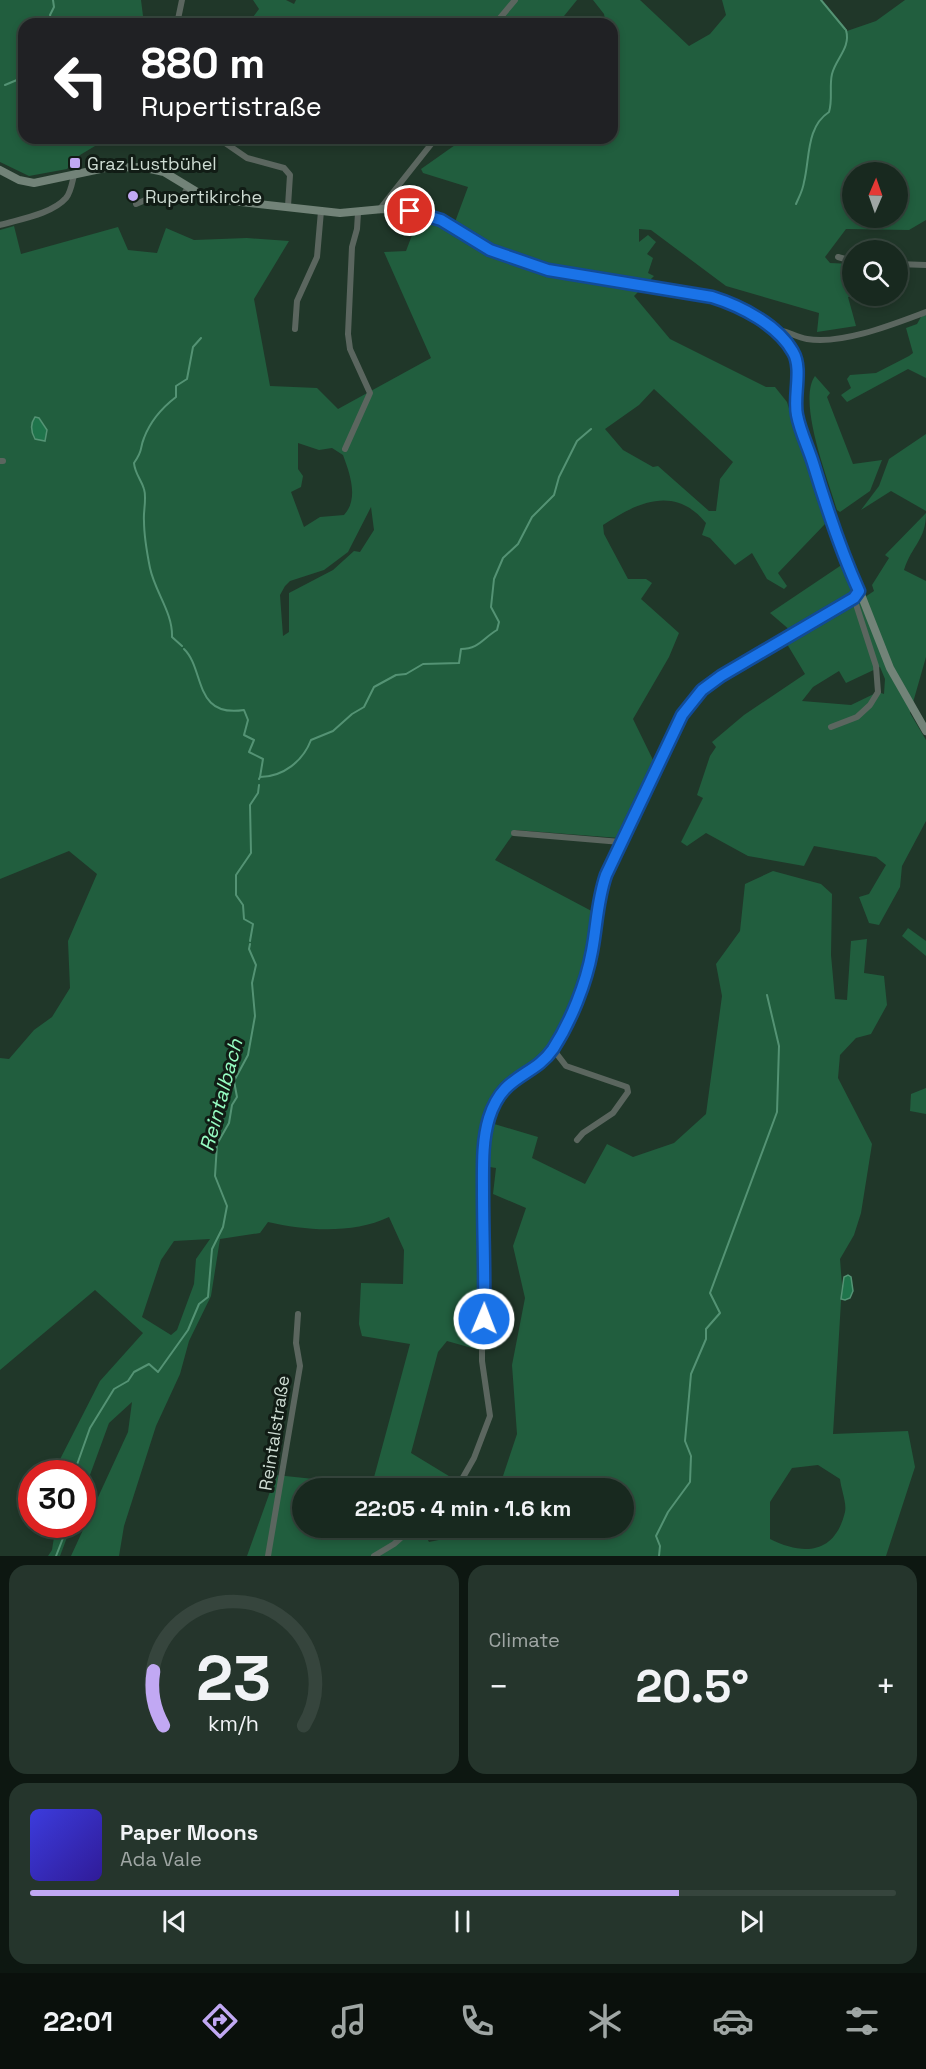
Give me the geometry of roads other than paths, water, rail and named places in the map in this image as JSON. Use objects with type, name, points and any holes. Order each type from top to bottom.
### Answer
[{"type":"main road","points":[[0,170],[20,180],[34,183],[105,168],[141,167],[164,172],[188,187],[213,198],[321,211],[358,213],[401,210],[429,215],[490,250],[548,270],[683,291],[723,300],[750,314],[770,329],[795,356],[795,407],[832,524],[857,594],[890,668],[926,731]]},
{"type":"street","points":[[178,18],[182,0]]},
{"type":"street","points":[[500,18],[515,0]]},
{"type":"street","points":[[227,144],[247,158],[285,168],[291,175],[288,206]]},
{"type":"street","points":[[379,210],[431,144]]},
{"type":"street","points":[[0,225],[41,212],[63,201],[70,192],[74,175]]},
{"type":"street","points":[[136,204],[157,195],[182,198],[188,187]]},
{"type":"street","points":[[295,329],[297,301],[317,257],[321,211]]},
{"type":"street","points":[[345,449],[370,393],[350,349],[348,334],[352,247],[358,213]]},
{"type":"street","points":[[838,257],[842,258]]},
{"type":"street","points":[[908,264],[926,265]]},
{"type":"street","points":[[770,329],[807,339],[824,339],[861,334],[926,312]]},
{"type":"street","points":[[465,1478],[490,1416],[482,1361],[486,1131],[501,1092],[553,1049],[585,979],[592,952],[600,894],[621,842],[682,715],[702,690],[857,594],[876,666],[878,692],[870,705],[857,717],[831,727]]},
{"type":"street","points":[[514,833],[621,842]]},
{"type":"street","points":[[553,1049],[566,1066],[627,1087],[628,1092],[614,1113],[583,1133],[577,1140]]},
{"type":"street","name":"Reintalstraße","points":[[268,1556],[300,1366],[296,1343],[298,1314]]},
{"type":"street","points":[[374,1556],[401,1538]]},
{"type":"waterway","points":[[51,18],[54,7],[53,0]]},
{"type":"waterway","points":[[821,0],[845,29]]},
{"type":"waterway","points":[[796,204],[803,185],[813,134],[816,126],[829,112],[832,74],[845,48],[846,30]]},
{"type":"waterway","points":[[5,85],[18,80]]},
{"type":"waterway","points":[[182,646],[172,637],[170,619],[150,568],[145,533],[145,493],[134,463],[153,421],[176,397],[176,386],[187,379],[193,347],[201,338]]},
{"type":"waterway","name":"Reintalbach","points":[[259,779],[277,774],[291,766],[303,755],[311,740],[333,731],[352,714],[364,707],[374,687],[396,675],[406,674],[423,664],[459,663],[461,649],[477,645],[497,630],[499,622],[491,607],[494,579],[503,558],[518,544],[532,517],[554,495],[559,477],[577,441],[591,429]]},
{"type":"waterway","points":[[184,649],[191,658],[208,699],[216,707],[244,710],[248,720],[244,735],[254,740],[249,752],[263,759],[260,777]]},
{"type":"waterway","name":"Reintalbach","points":[[250,941],[253,924],[244,919],[243,905],[236,895],[236,875],[251,853],[250,805],[258,793],[259,785]]},
{"type":"waterway","name":"Reintalbach","points":[[79,1460],[90,1428],[114,1389],[128,1381],[134,1372],[149,1364],[158,1372],[188,1330],[199,1304],[208,1297],[212,1249],[223,1227],[227,1206],[215,1176],[217,1144],[229,1123],[232,1105],[237,1097],[234,1081],[248,1055],[255,1016],[252,983],[256,965],[249,949],[250,944]]},
{"type":"waterway","points":[[659,1556],[660,1546],[656,1536],[668,1512],[690,1482],[691,1456],[685,1441],[691,1374],[706,1339],[706,1329],[720,1313],[710,1293],[777,1112],[779,1046],[767,995]]},
{"type":"waterway","name":"Reintalbach","points":[[56,1556],[63,1538]]},
{"type":"place","name":"Graz Lustbühel","points":[[75,163]]},
{"type":"place","name":"Rupertikirche","points":[[133,196]]}]
